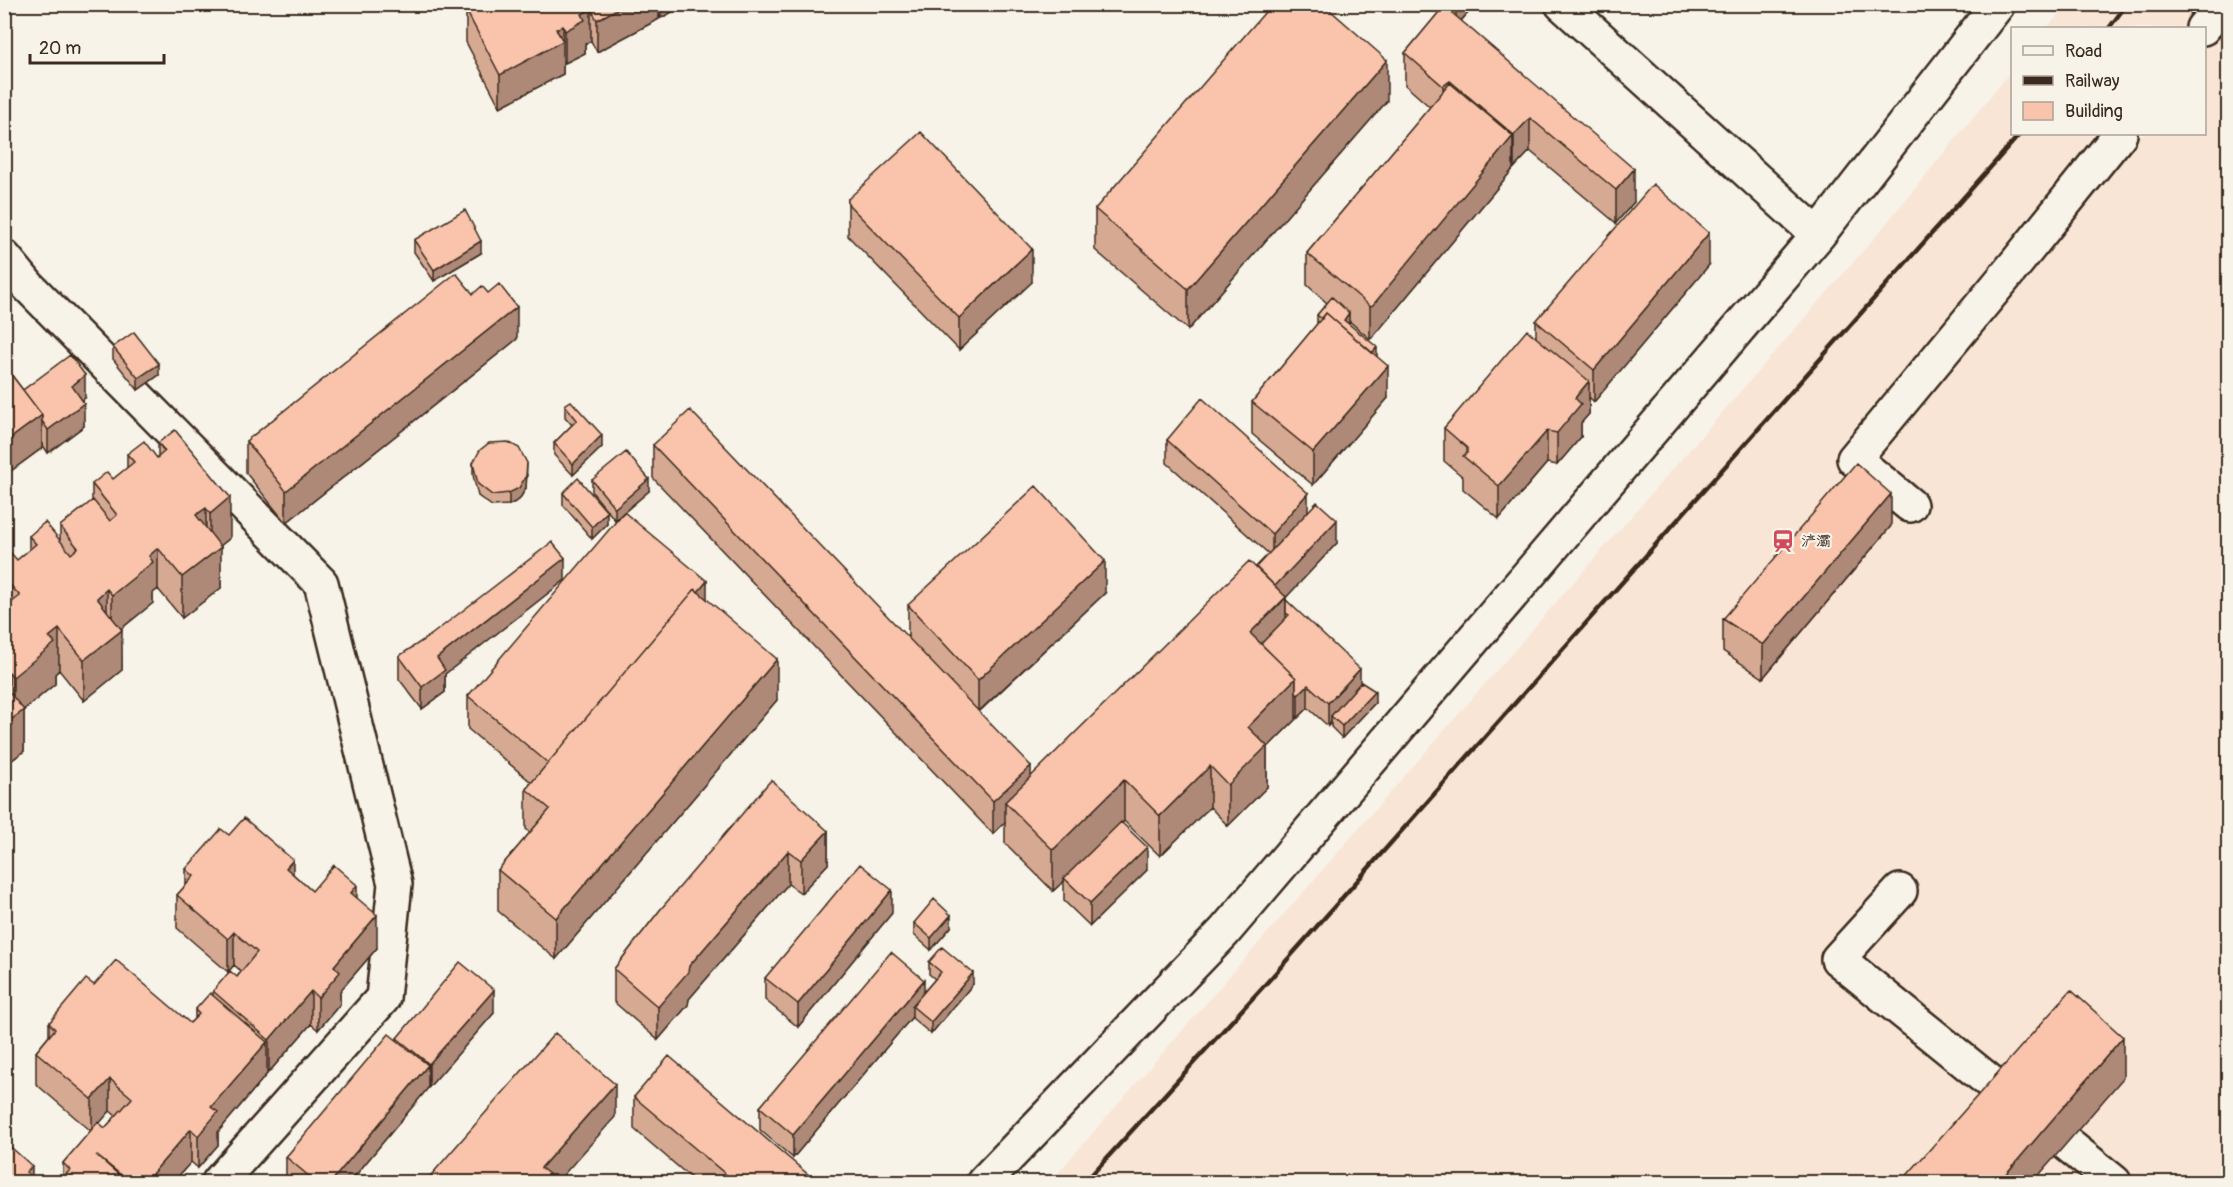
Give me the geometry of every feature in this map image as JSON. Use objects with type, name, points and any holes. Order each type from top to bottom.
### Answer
[{"type":"street","points":[[1562,4],[1818,236]]},
{"type":"street","points":[[984,1182],[1224,932],[1818,236],[1998,4]]},
{"type":"street","points":[[2205,27],[2223,4]]},
{"type":"street","points":[[1910,505],[1854,459],[2119,135]]},
{"type":"street","points":[[4,257],[28,286],[321,583],[395,884],[382,998],[219,1182]]},
{"type":"street","points":[[1900,891],[1838,959],[2114,1182]]},
{"type":"shaded area","points":[[2067,5],[2228,5],[2228,1182],[1050,1182],[1871,242],[2011,71],[2011,135],[2206,135],[2206,27],[2048,27]]},
{"type":"building","points":[[475,4],[626,4],[597,20],[591,9],[582,14],[585,20],[565,31],[563,26],[556,29],[563,41],[500,75],[466,10]]},
{"type":"building","points":[[1272,4],[1323,4],[1387,60],[1188,289],[1095,209]]},
{"type":"building","points":[[1444,6],[1634,169],[1616,190],[1530,118],[1514,135],[1450,81],[1443,86],[1405,53]]},
{"type":"building","points":[[1450,83],[1513,136],[1370,306],[1307,253]]},
{"type":"building","points":[[921,132],[1032,249],[959,318],[848,204],[848,199]]},
{"type":"building","points":[[1653,184],[1709,233],[1594,370],[1536,321]]},
{"type":"building","points":[[465,210],[481,241],[434,270],[414,240]]},
{"type":"building","points":[[456,273],[473,294],[482,286],[488,293],[499,284],[517,307],[286,491],[246,441]]},
{"type":"building","points":[[1332,297],[1349,313],[1344,320],[1377,347],[1372,353],[1326,313],[1322,319],[1317,315]]},
{"type":"building","points":[[1326,313],[1388,366],[1313,452],[1252,402]]},
{"type":"building","points":[[1527,330],[1589,381],[1575,398],[1581,404],[1557,433],[1547,431],[1499,486],[1463,456],[1467,453],[1467,448],[1444,428]]},
{"type":"building","points":[[134,332],[159,364],[138,378],[113,347]]},
{"type":"building","points":[[70,355],[85,375],[72,386],[84,403],[48,430],[42,421],[42,415],[23,390]]},
{"type":"building","points":[[4,365],[42,415],[4,443]]},
{"type":"building","points":[[1202,398],[1308,493],[1272,534],[1167,440]]},
{"type":"building","points":[[571,401],[602,435],[573,464],[554,443],[577,420],[565,405]]},
{"type":"building","points":[[690,410],[1031,766],[993,801],[653,445]]},
{"type":"building","points":[[175,430],[230,497],[210,514],[206,508],[196,515],[221,547],[182,577],[158,548],[149,556],[153,562],[112,595],[107,589],[97,598],[122,630],[84,660],[59,629],[49,637],[55,643],[13,677],[9,672],[4,676],[4,592],[12,602],[20,596],[4,578],[4,556],[10,552],[17,560],[36,544],[29,536],[45,522],[71,554],[78,548],[60,526],[93,500],[110,521],[117,515],[92,484],[107,472],[113,479],[134,462],[127,454],[144,441],[157,458],[165,451],[158,443]]},
{"type":"building","points":[[508,442],[519,448],[527,463],[526,476],[519,488],[509,493],[492,495],[478,484],[473,463],[480,450],[489,443]]},
{"type":"building","points":[[626,452],[649,479],[615,508],[592,480]]},
{"type":"building","points":[[1856,463],[1891,494],[1763,645],[1723,619]]},
{"type":"building","points":[[578,478],[607,512],[592,527],[563,493]]},
{"type":"building","points":[[1036,486],[1105,561],[978,680],[908,605]]},
{"type":"building","points":[[1317,502],[1337,520],[1275,586],[1256,567]]},
{"type":"building","points":[[624,512],[707,581],[698,592],[695,589],[548,763],[468,696]]},
{"type":"building","points":[[552,542],[565,558],[437,658],[445,670],[422,687],[399,656],[431,635]]},
{"type":"building","points":[[1249,561],[1286,597],[1250,633],[1296,678],[1248,727],[1267,746],[1228,785],[1210,766],[1160,816],[1124,780],[1053,850],[1005,802]]},
{"type":"building","points":[[695,589],[777,659],[556,918],[498,870],[550,809],[526,789]]},
{"type":"building","points":[[1286,600],[1360,669],[1328,703],[1308,685],[1298,695],[1296,678],[1261,644],[1289,615],[1286,613]]},
{"type":"building","points":[[1361,682],[1375,691],[1342,726],[1331,716]]},
{"type":"building","points":[[4,686],[24,710],[4,725]]},
{"type":"building","points":[[771,780],[828,831],[801,860],[788,851],[689,966],[688,972],[658,1007],[614,969],[660,910]]},
{"type":"building","points":[[244,818],[293,860],[286,868],[312,891],[334,865],[357,885],[351,893],[377,915],[334,966],[340,972],[318,998],[311,991],[269,1040],[213,991],[230,971],[237,977],[257,952],[234,932],[228,939],[177,895],[194,876],[186,869],[221,829],[229,835]]},
{"type":"building","points":[[1121,822],[1147,847],[1090,903],[1064,878]]},
{"type":"building","points":[[860,864],[892,890],[798,1004],[765,978]]},
{"type":"building","points":[[934,899],[951,915],[931,938],[914,923]]},
{"type":"building","points":[[942,947],[973,973],[931,1022],[912,1006],[941,972],[929,962]]},
{"type":"building","points":[[891,952],[924,980],[793,1135],[760,1107]]},
{"type":"building","points":[[116,960],[190,1023],[199,1014],[195,1010],[210,993],[267,1042],[211,1107],[218,1112],[198,1136],[191,1129],[145,1182],[130,1182],[96,1155],[127,1182],[59,1182],[70,1170],[63,1163],[98,1122],[105,1128],[132,1098],[110,1079],[92,1099],[36,1052],[55,1029],[49,1023],[86,979],[94,985]]},
{"type":"building","points":[[460,962],[494,990],[429,1064],[397,1038]]},
{"type":"building","points":[[2071,990],[2123,1037],[1999,1182],[1901,1182]]},
{"type":"building","points":[[555,1033],[615,1084],[541,1168],[549,1174],[541,1182],[425,1182]]},
{"type":"building","points":[[389,1034],[428,1065],[331,1182],[316,1182],[286,1157]]},
{"type":"building","points":[[669,1056],[817,1182],[735,1182],[634,1097]]},
{"type":"building","points":[[4,1141],[32,1166],[26,1172],[37,1182],[4,1182]]},
{"type":"railway","points":[[2110,27],[2127,4]]},
{"type":"railway","points":[[1085,1182],[1271,978],[2019,135]]},
{"type":"place","name":"浐灞","points":[[1783,541]]}]
